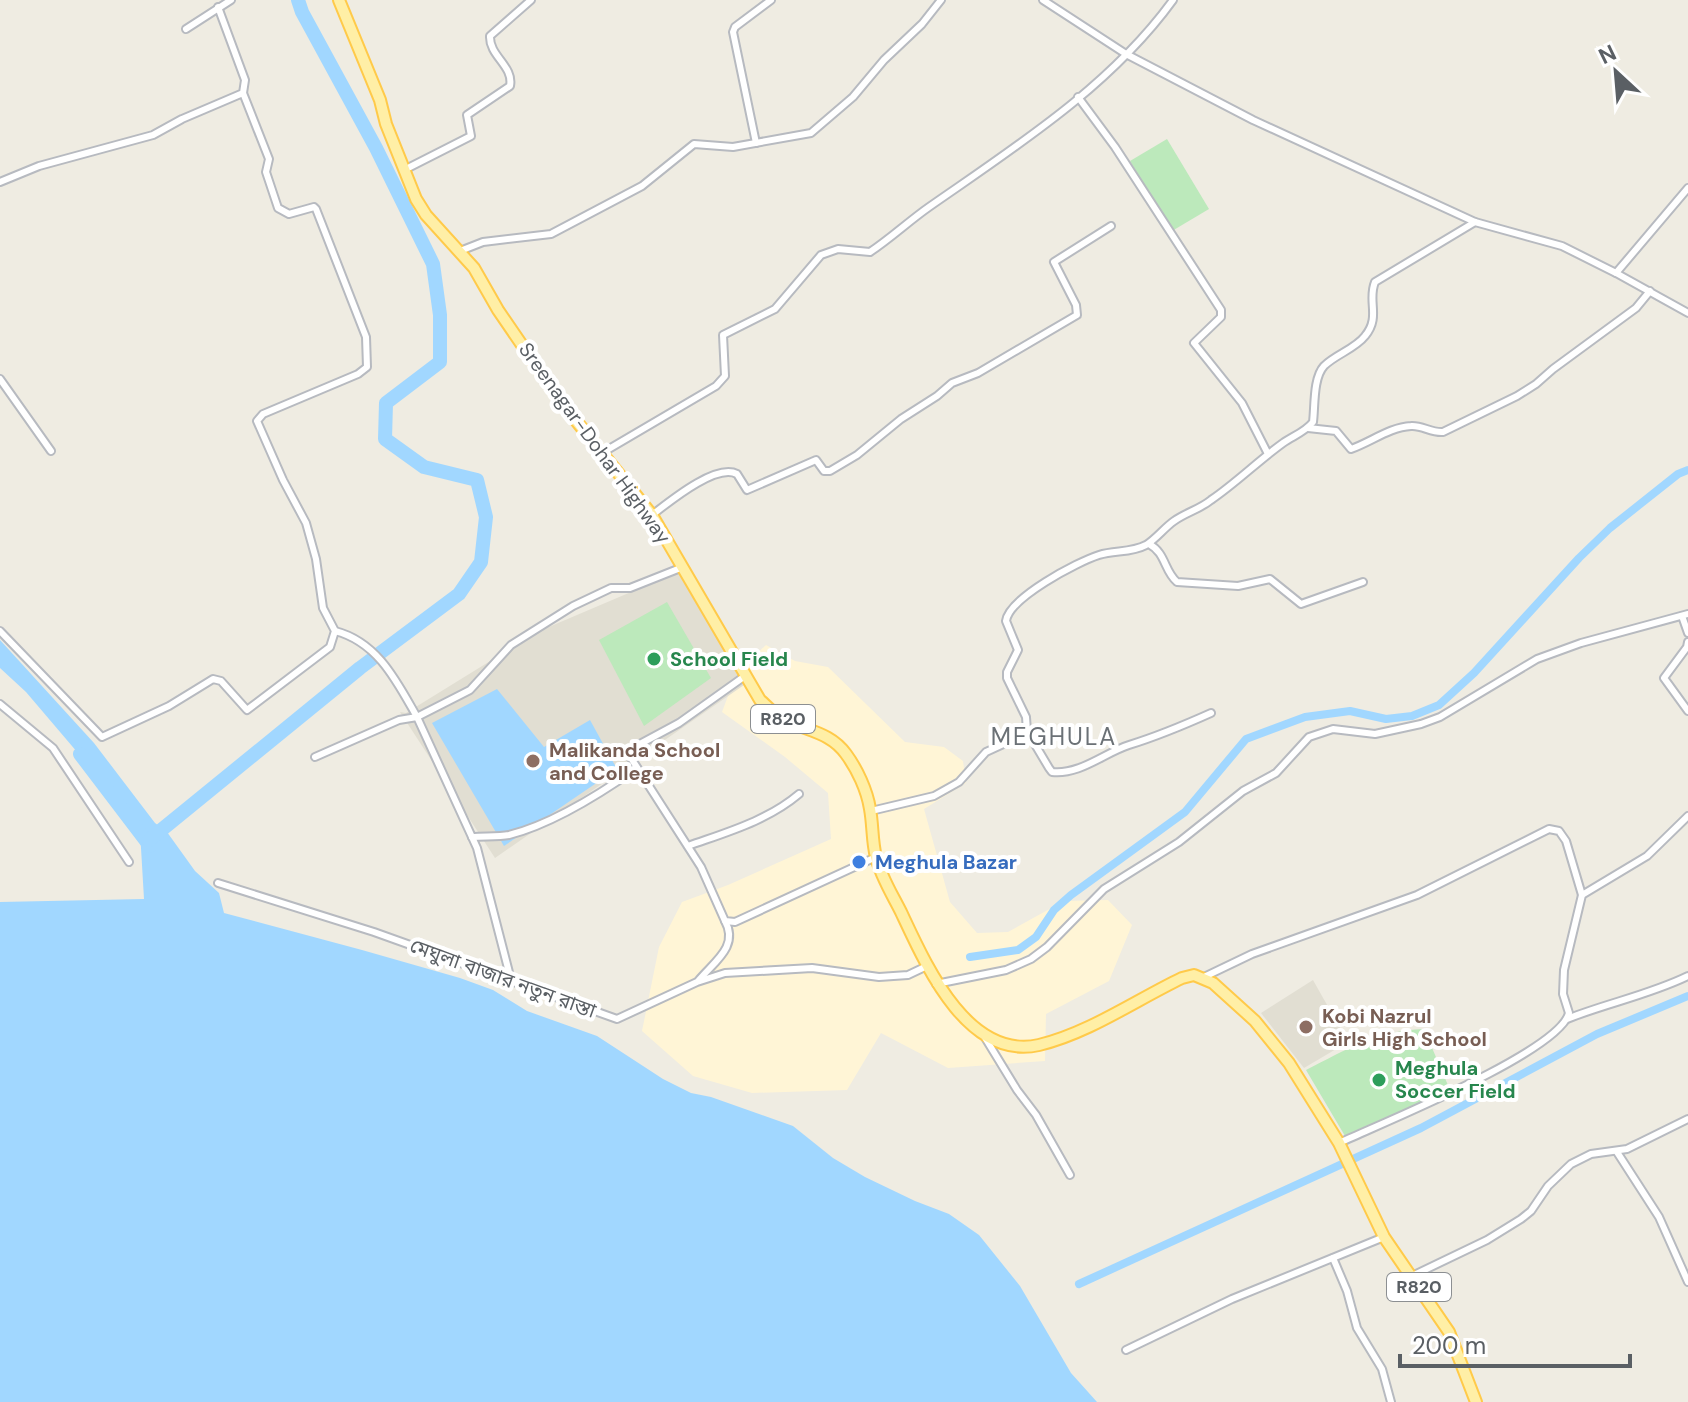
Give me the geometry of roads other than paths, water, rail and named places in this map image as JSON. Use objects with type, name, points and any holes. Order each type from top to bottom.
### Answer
[{"type":"main road","name":"Sreenagar-Dohar Highway","points":[[339,0],[416,199],[426,215],[476,271],[498,310],[561,402],[652,515],[760,700],[777,716],[836,742],[868,795],[876,857],[936,984],[965,1018],[1008,1045],[1036,1046],[1091,1025],[1182,978],[1194,975],[1204,977]]},
{"type":"main road","name":"R820","points":[[1204,977],[1255,1021],[1289,1063],[1340,1146],[1384,1237],[1449,1332],[1476,1402]]},
{"type":"street","points":[[186,29],[231,0]]},
{"type":"street","points":[[404,170],[471,136],[467,115],[510,86],[511,75],[490,44],[490,36],[531,0]]},
{"type":"street","points":[[756,143],[733,32],[771,0]]},
{"type":"street","points":[[460,251],[483,242],[551,234],[642,186],[694,144],[733,147],[811,133],[853,97],[941,0]]},
{"type":"street","points":[[1043,0],[1126,54],[1253,120],[1475,222],[1562,246],[1688,313]]},
{"type":"street","points":[[602,453],[716,386],[725,376],[723,335],[775,309],[821,255],[838,249],[870,252],[1016,148],[1126,54],[1173,0]]},
{"type":"street","points":[[0,631],[102,737],[169,706],[213,679],[221,681],[247,710],[330,647],[335,631],[323,608],[316,559],[306,523],[257,421],[263,414],[364,370],[367,367],[366,337],[316,209],[289,214],[278,208],[266,172],[269,159],[243,93],[245,80],[218,7]]},
{"type":"street","points":[[0,182],[39,166],[153,135],[243,93]]},
{"type":"street","points":[[1078,97],[1115,147],[1221,310],[1221,317],[1194,343],[1242,403],[1268,454]]},
{"type":"street","points":[[1616,273],[1688,188]]},
{"type":"street","points":[[1211,713],[1144,743],[1128,745],[1088,765],[1052,772],[1027,731],[1026,717],[1007,678],[1018,650],[1006,616],[1019,602],[1063,572],[1095,556],[1130,552],[1149,544],[1175,520],[1212,500],[1268,454],[1308,428],[1313,422],[1319,375],[1323,367],[1365,336],[1371,325],[1375,312],[1371,295],[1375,282],[1475,222]]},
{"type":"street","points":[[652,515],[692,486],[728,471],[737,474],[747,490],[816,460],[824,471],[830,471],[857,455],[952,383],[978,373],[1077,315],[1076,305],[1054,262],[1111,226]]},
{"type":"street","points":[[1308,428],[1336,431],[1351,449],[1393,429],[1415,425],[1436,433],[1443,432],[1536,384],[1636,308],[1650,291]]},
{"type":"street","points":[[0,379],[51,451]]},
{"type":"street","points":[[1149,544],[1163,556],[1171,576],[1177,582],[1238,586],[1270,579],[1301,604],[1363,582]]},
{"type":"street","points":[[315,757],[399,720],[417,717],[470,690],[511,645],[573,606],[611,588],[630,588],[683,567]]},
{"type":"street","points":[[936,984],[1006,970],[1031,959],[1047,947],[1104,889],[1179,842],[1243,791],[1276,773],[1309,737],[1333,729],[1375,734],[1421,724],[1440,717],[1537,659],[1581,643],[1685,615],[1688,633]]},
{"type":"street","points":[[335,631],[349,634],[386,663],[417,717],[477,848],[511,980]]},
{"type":"street","points":[[1688,642],[1664,678],[1688,711]]},
{"type":"street","points":[[697,982],[731,943],[732,935],[701,867],[631,758],[640,744],[679,723],[745,676]]},
{"type":"street","points":[[0,704],[53,748],[129,862]]},
{"type":"street","points":[[871,811],[934,796],[959,782],[986,752],[1027,731]]},
{"type":"street","points":[[472,837],[507,835],[526,828],[592,800],[637,768]]},
{"type":"street","points":[[688,846],[763,818],[799,794]]},
{"type":"street","points":[[1582,895],[1647,856],[1688,816]]},
{"type":"street","points":[[1204,977],[1252,954],[1417,895],[1549,829],[1559,831],[1566,841],[1582,895],[1564,970],[1563,994],[1569,1013],[1567,1019]]},
{"type":"street","points":[[725,921],[735,922],[876,857]]},
{"type":"street","name":"মেঘুলা বাজার নতুন রাস্তা","points":[[218,883],[374,932],[617,1019],[697,982],[743,971],[812,968],[879,977],[908,975],[927,966]]},
{"type":"street","points":[[1340,1146],[1484,1076],[1532,1047],[1567,1019],[1644,995],[1688,976]]},
{"type":"street","points":[[980,1029],[1036,1115],[1070,1175]]},
{"type":"street","points":[[1412,1276],[1487,1240],[1521,1219],[1571,1164],[1591,1154],[1617,1152],[1688,1119]]},
{"type":"street","points":[[1617,1152],[1659,1217],[1688,1282]]},
{"type":"street","points":[[1126,1350],[1232,1299],[1384,1237]]},
{"type":"street","points":[[1333,1258],[1347,1291],[1357,1328],[1382,1369],[1391,1402]]},
{"type":"water","points":[[0,640],[94,743],[195,871],[219,893],[224,913],[460,978],[493,990],[527,1011],[597,1036],[663,1079],[691,1093],[793,1126],[833,1158],[865,1177],[949,1214],[979,1235],[1020,1286],[1071,1373],[1097,1402],[0,1402],[0,902],[144,899],[140,831],[128,812],[26,692],[0,668]]},
{"type":"water","points":[[497,689],[544,747],[590,720],[617,769],[504,846],[432,723]]},
{"type":"waterway","points":[[149,840],[360,668],[459,594],[481,562],[486,517],[477,480],[424,467],[385,439],[386,403],[440,362],[440,315],[433,264],[298,0]]},
{"type":"waterway","points":[[970,957],[1018,950],[1036,937],[1054,910],[1071,895],[1185,812],[1246,739],[1305,717],[1350,711],[1386,719],[1412,716],[1439,705],[1474,673],[1610,528],[1678,474],[1688,470]]},
{"type":"waterway","points":[[80,754],[150,846]]},
{"type":"waterway","points":[[1079,1284],[1421,1128],[1597,1034],[1688,996]]},
{"type":"place","name":"School Field","points":[[654,659]]},
{"type":"place","name":"Malikanda School and College","points":[[533,761]]},
{"type":"place","name":"Meghula Bazar","points":[[859,862]]},
{"type":"place","name":"Kobi Nazrul Girls High School","points":[[1306,1027]]},
{"type":"place","name":"Meghula Soccer Field","points":[[1379,1080]]},
{"type":"district","name":"MEGHULA","points":[[1054,736]]}]
